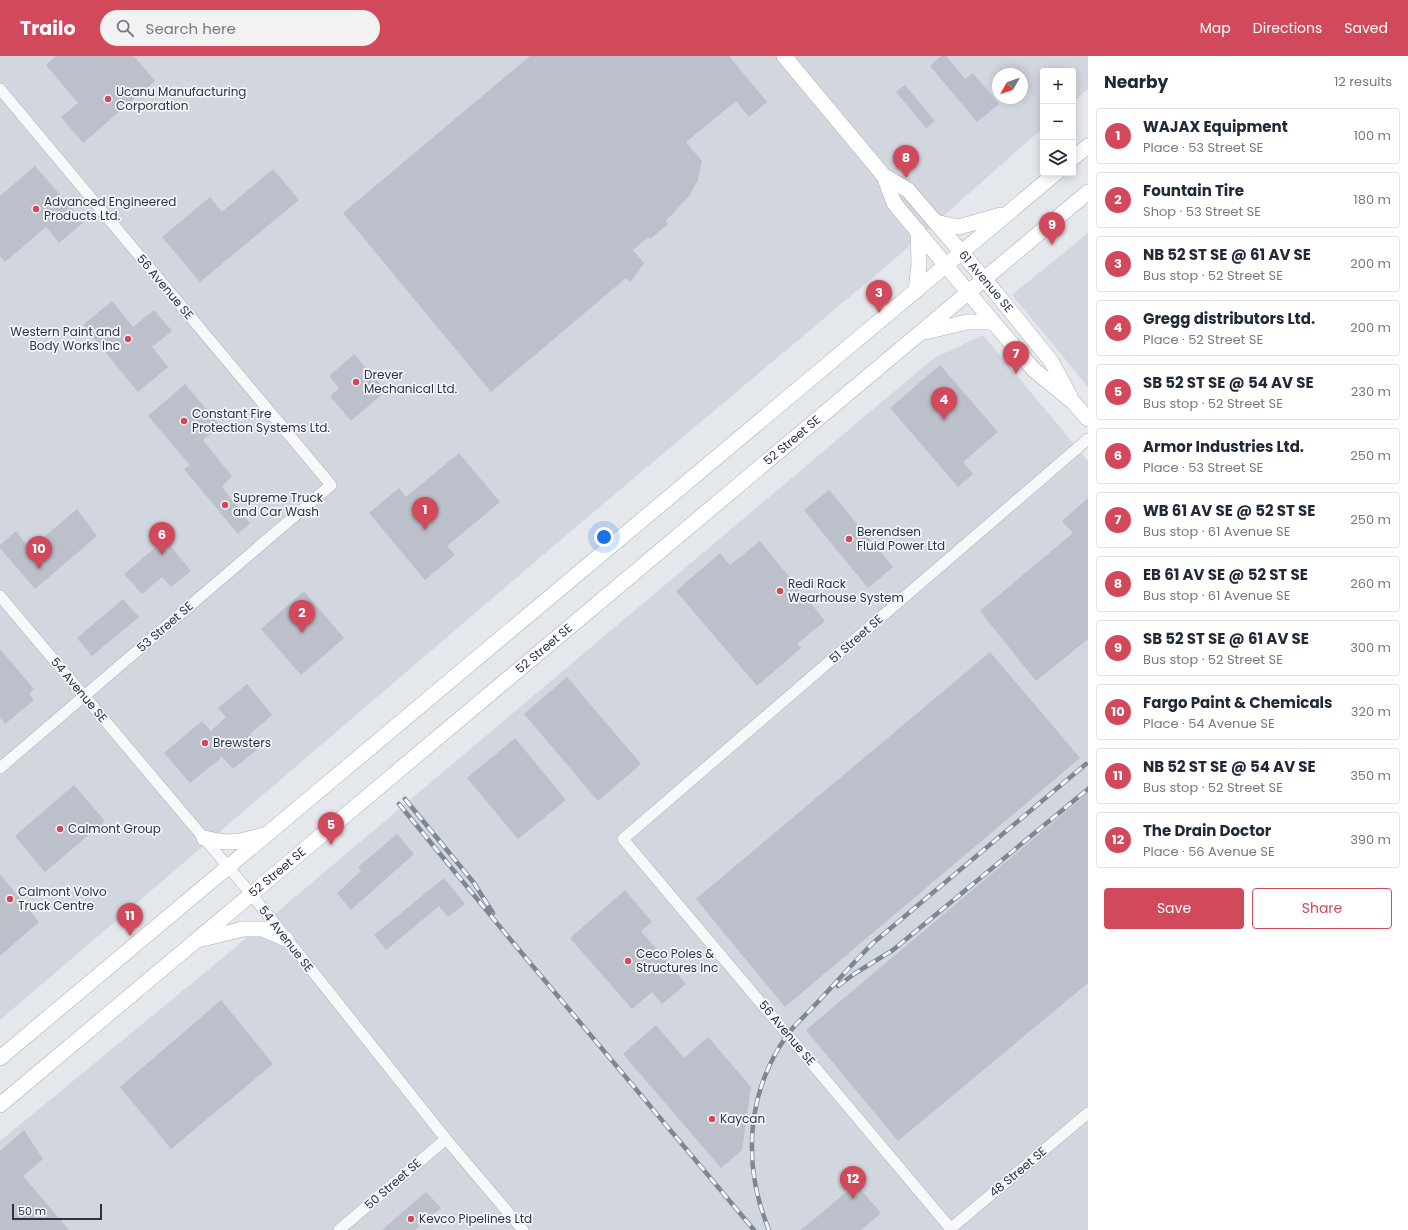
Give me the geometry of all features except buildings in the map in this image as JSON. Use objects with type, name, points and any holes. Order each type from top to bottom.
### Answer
[{"type":"main road","name":"61 Avenue SE","points":[[784,56],[884,176],[894,203],[993,322],[1034,370],[1073,402],[1088,419]]},
{"type":"main road","points":[[1076,156],[1088,146]]},
{"type":"main road","name":"61 Avenue SE","points":[[884,176],[908,190],[984,279],[1051,361],[1073,402]]},
{"type":"main road","points":[[0,1058],[1052,176]]},
{"type":"main road","name":"52 Street SE","points":[[0,1105],[922,333],[1088,192]]},
{"type":"main road","points":[[935,222],[959,227],[974,224],[1010,212]]},
{"type":"main road","points":[[916,291],[919,264],[918,231]]},
{"type":"main road","points":[[922,333],[967,322],[993,322]]},
{"type":"main road","points":[[204,838],[223,843],[236,843],[268,833]]},
{"type":"main road","points":[[195,941],[243,930],[264,929],[286,939]]},
{"type":"street","name":"56 Avenue SE","points":[[0,89],[331,485]]},
{"type":"street","name":"51 Street SE","points":[[623,839],[1088,439]]},
{"type":"street","name":"53 Street SE","points":[[0,768],[331,485]]},
{"type":"street","name":"54 Avenue SE","points":[[0,596],[251,894],[446,1139],[523,1230]]},
{"type":"street","name":"56 Avenue SE","points":[[623,839],[788,1033],[950,1229]]},
{"type":"street","name":"48 Street SE","points":[[950,1229],[1088,1113]]},
{"type":"street","name":"50 Street SE","points":[[340,1230],[446,1139]]},
{"type":"shaded area","points":[[0,56],[1088,56],[1088,89],[1076,99],[1076,68],[1040,68],[1040,131],[890,263],[577,526],[0,1020]]},
{"type":"shaded area","points":[[1088,233],[1088,387],[1012,295]]},
{"type":"shaded area","points":[[983,335],[1088,461],[1088,1230],[0,1230],[0,1141],[219,961],[934,358]]},
{"type":"railway","points":[[769,1230],[760,1205],[755,1180],[752,1155],[753,1129],[756,1104],[764,1080],[774,1056],[788,1034],[873,943],[1086,764]]},
{"type":"railway","points":[[838,986],[854,974],[893,950],[1088,789]]},
{"type":"railway","points":[[405,799],[474,883],[493,913]]},
{"type":"railway","points":[[399,804],[754,1230]]},
{"type":"place","name":"Ucanu Manufacturing Corporation","points":[[108,99]]},
{"type":"place","name":"EB 61 AV SE @ 52 ST SE","points":[[906,178]]},
{"type":"place","name":"Advanced Engineered Products Ltd.","points":[[36,209]]},
{"type":"place","name":"SB 52 ST SE @ 61 AV SE","points":[[1052,245]]},
{"type":"place","name":"NB 52 ST SE @ 61 AV SE","points":[[879,313]]},
{"type":"place","name":"Western Paint and Body Works Inc","points":[[128,339]]},
{"type":"place","name":"WB 61 AV SE @ 52 ST SE","points":[[1016,374]]},
{"type":"place","name":"Drever Mechanical Ltd.","points":[[356,382]]},
{"type":"place","name":"Gregg distributors Ltd.","points":[[944,420]]},
{"type":"place","name":"Constant Fire Protection Systems Ltd.","points":[[184,421]]},
{"type":"place","name":"Supreme Truck and Car Wash","points":[[225,505]]},
{"type":"place","name":"WAJAX Equipment","points":[[425,530]]},
{"type":"place","name":"Berendsen Fluid Power Ltd","points":[[849,539]]},
{"type":"place","name":"Armor Industries Ltd.","points":[[162,555]]},
{"type":"place","name":"Fargo Paint & Chemicals","points":[[39,569]]},
{"type":"place","name":"Redi Rack Wearhouse System","points":[[780,591]]},
{"type":"place","name":"Fountain Tire","points":[[302,633]]},
{"type":"place","name":"Brewsters","points":[[205,743]]},
{"type":"place","name":"Calmont Group","points":[[60,829]]},
{"type":"place","name":"SB 52 ST SE @ 54 AV SE","points":[[331,845]]},
{"type":"place","name":"Calmont Volvo Truck Centre","points":[[10,899]]},
{"type":"place","name":"NB 52 ST SE @ 54 AV SE","points":[[130,936]]},
{"type":"place","name":"Ceco Poles & Structures Inc","points":[[628,961]]},
{"type":"place","name":"Kaycan","points":[[712,1119]]},
{"type":"place","name":"The Drain Doctor","points":[[853,1199]]},
{"type":"place","name":"Kevco Pipelines Ltd","points":[[411,1219]]}]
